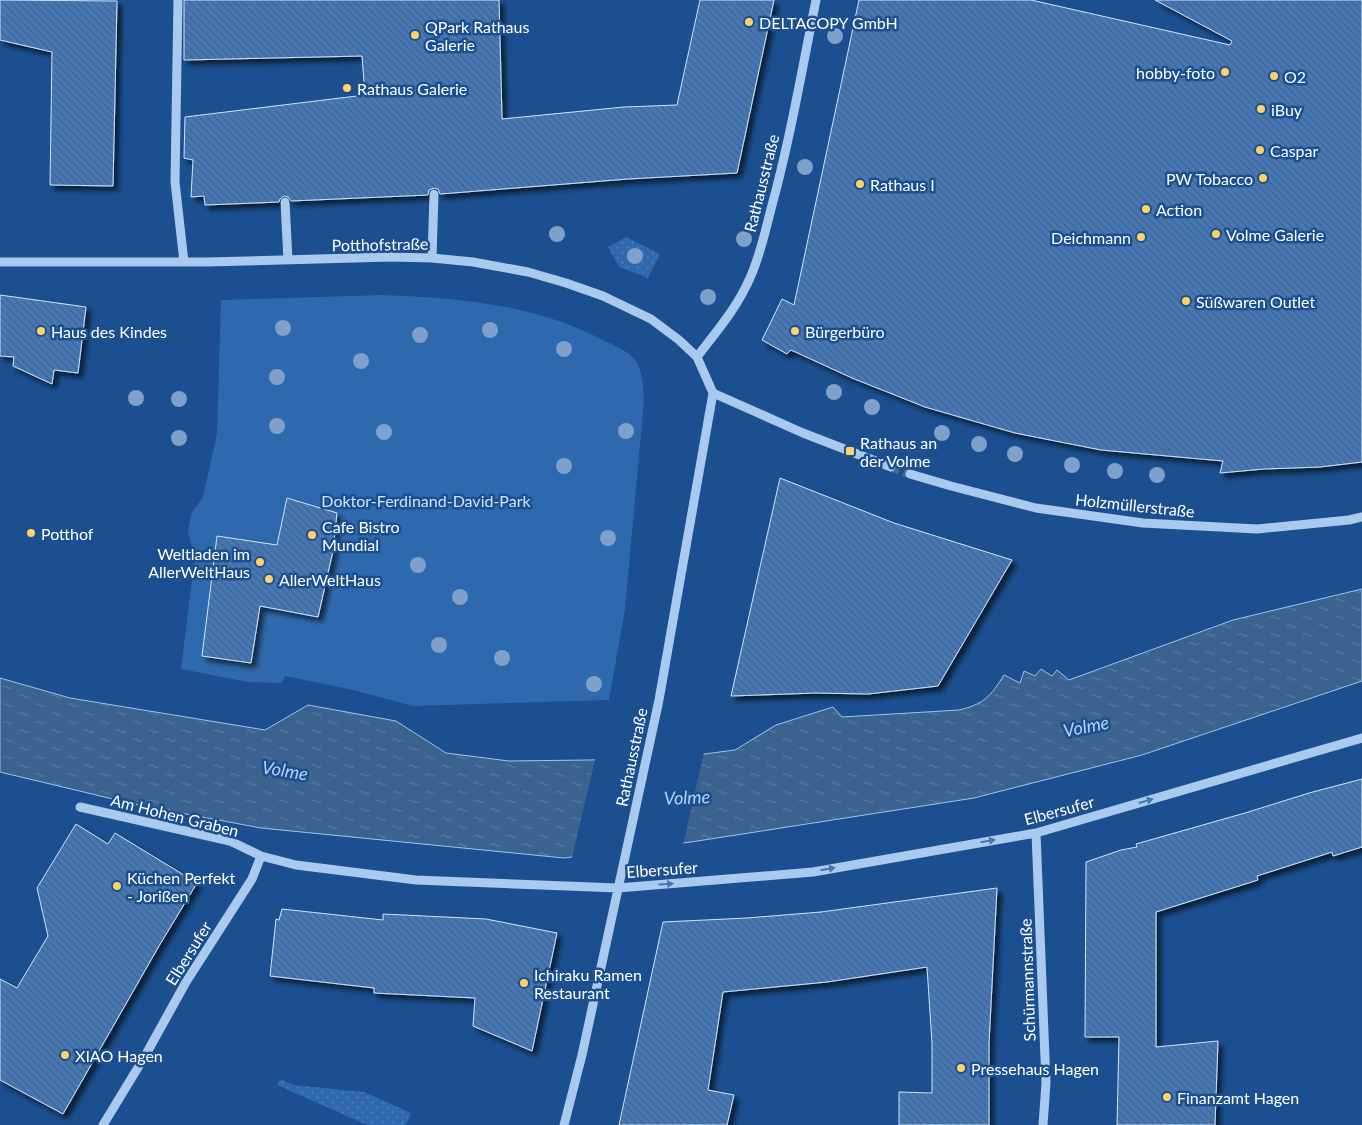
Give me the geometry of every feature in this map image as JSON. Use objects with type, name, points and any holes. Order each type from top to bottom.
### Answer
[{"type":"street","points":[[178,0],[175,182],[184,262]]},
{"type":"street","name":"Rathausstraße","points":[[697,357],[739,300],[750,278],[759,253],[782,166],[816,0]]},
{"type":"street","points":[[432,258],[434,194]]},
{"type":"street","points":[[285,202],[288,260]]},
{"type":"street","name":"Potthofstraße","points":[[0,262],[184,262],[432,258],[474,262],[528,272],[566,283],[602,296],[651,319],[679,340],[697,357],[713,394]]},
{"type":"street","points":[[713,394],[803,433],[891,467]]},
{"type":"street","name":"Rathausstraße","points":[[564,1125],[582,1055],[659,700],[713,394]]},
{"type":"street","name":"Holzmüllerstraße","points":[[910,474],[1036,508],[1143,523],[1257,529],[1349,520],[1362,517]]},
{"type":"street","name":"Elbersufer","points":[[103,1125],[145,1056],[186,982],[252,879],[261,856],[296,865],[416,880],[618,888],[812,872],[1036,833],[1362,738]]},
{"type":"street","name":"Am Hohen Graben","points":[[80,807],[230,841],[261,856]]},
{"type":"street","name":"Schürmannstraße","points":[[1036,833],[1046,1083],[1044,1125]]},
{"type":"green space","points":[[626,237],[660,254],[648,278],[619,267],[608,247]]},
{"type":"green space","name":"Doktor-Ferdinand-David-Park","points":[[382,295],[467,301],[496,305],[550,318],[620,348],[628,353],[638,364],[644,401],[625,609],[609,700],[413,706],[353,690],[285,676],[281,683],[248,682],[181,669],[195,555],[188,533],[191,514],[203,497],[217,434],[221,300]]},
{"type":"green space","points":[[280,1079],[294,1085],[364,1092],[411,1113],[406,1125],[367,1125],[277,1085]]},
{"type":"water","name":"Volme","points":[[1362,589],[1362,681],[1142,755],[974,798],[691,842],[564,858],[261,828],[138,805],[0,772],[0,678],[70,698],[265,730],[308,705],[396,721],[446,753],[509,761],[666,759],[735,750],[776,725],[833,707],[842,717],[959,710],[986,699],[1004,675],[1020,683],[1024,671],[1035,676],[1041,669],[1052,676],[1057,670],[1069,680],[1233,620]]},
{"type":"pier","points":[[704,752],[683,845],[572,858],[596,756],[665,756]]},
{"type":"building","points":[[0,0],[117,1],[113,186],[50,185],[52,52],[0,40]]},
{"type":"building","name":"Rathaus Galerie","points":[[184,0],[499,0],[502,119],[624,107],[677,105],[700,0],[774,0],[737,173],[628,179],[440,194],[438,189],[434,188],[429,190],[428,195],[291,201],[288,197],[284,196],[279,202],[205,205],[204,196],[191,197],[193,160],[184,158],[185,117],[365,95],[362,56],[184,60]]},
{"type":"building","points":[[859,0],[1031,0],[1230,45],[1232,41],[1155,0],[1362,0],[1362,462],[1320,467],[1220,473],[1223,461],[1101,450],[1015,433],[925,407],[852,378],[791,350],[787,354],[762,340],[782,299],[794,305]]},
{"type":"building","name":"Haus des Kindes","points":[[0,295],[86,307],[78,373],[54,370],[52,384],[13,366],[14,357],[0,356]]},
{"type":"building","points":[[780,478],[894,523],[1012,560],[938,686],[868,694],[816,693],[731,696]]},
{"type":"building","name":"AllerWeltHaus","points":[[287,498],[337,513],[333,551],[318,617],[260,606],[251,663],[202,656],[217,536],[277,545]]},
{"type":"building","points":[[1362,779],[1362,847],[1333,856],[1332,852],[1257,876],[1258,880],[1156,912],[1156,1047],[1218,1041],[1215,1125],[1117,1125],[1119,1037],[1085,1037],[1086,862],[1121,850],[1137,847],[1136,844]]},
{"type":"building","points":[[76,824],[108,844],[115,833],[197,883],[63,1114],[0,1080],[0,979],[17,988],[48,936],[37,888]]},
{"type":"building","points":[[997,888],[989,1043],[989,1125],[899,1125],[899,1092],[932,1093],[932,1043],[927,967],[827,982],[723,992],[708,1090],[734,1095],[727,1125],[619,1125],[663,922],[821,912]]},
{"type":"building","points":[[282,909],[383,920],[383,914],[486,919],[557,933],[532,1051],[473,1026],[475,998],[374,993],[374,988],[270,976],[276,919],[279,920]]},
{"type":"tunnel","points":[[891,467],[910,474]]},
{"type":"place","name":"DELTACOPY GmbH","points":[[749,22]]},
{"type":"place","name":"QPark Rathaus Galerie","points":[[415,35]]},
{"type":"place","name":"hobby-foto","points":[[1225,72]]},
{"type":"place","name":"O2","points":[[1274,76]]},
{"type":"place","name":"Rathaus Galerie","points":[[347,88]]},
{"type":"place","name":"iBuy","points":[[1261,109]]},
{"type":"place","name":"Caspar","points":[[1260,150]]},
{"type":"place","name":"PW Tobacco","points":[[1263,178]]},
{"type":"place","name":"Rathaus I","points":[[860,184]]},
{"type":"place","name":"Action","points":[[1146,209]]},
{"type":"place","name":"Volme Galerie","points":[[1216,234]]},
{"type":"place","name":"Deichmann","points":[[1141,237]]},
{"type":"place","name":"Süßwaren Outlet","points":[[1186,301]]},
{"type":"place","name":"Haus des Kindes","points":[[41,331]]},
{"type":"place","name":"Bürgerbüro","points":[[795,331]]},
{"type":"place","name":"Rathaus an der Volme","points":[[850,451]]},
{"type":"place","name":"Potthof","points":[[31,533]]},
{"type":"place","name":"Cafe Bistro Mundial","points":[[312,535]]},
{"type":"place","name":"Weltladen im AllerWeltHaus","points":[[260,562]]},
{"type":"place","name":"AllerWeltHaus","points":[[269,579]]},
{"type":"place","name":"Küchen Perfekt - Jorißen","points":[[117,886]]},
{"type":"place","name":"Ichiraku Ramen Restaurant","points":[[524,983]]},
{"type":"place","name":"XIAO Hagen","points":[[65,1055]]},
{"type":"place","name":"Pressehaus Hagen","points":[[961,1068]]},
{"type":"place","name":"Finanzamt Hagen","points":[[1167,1097]]}]
